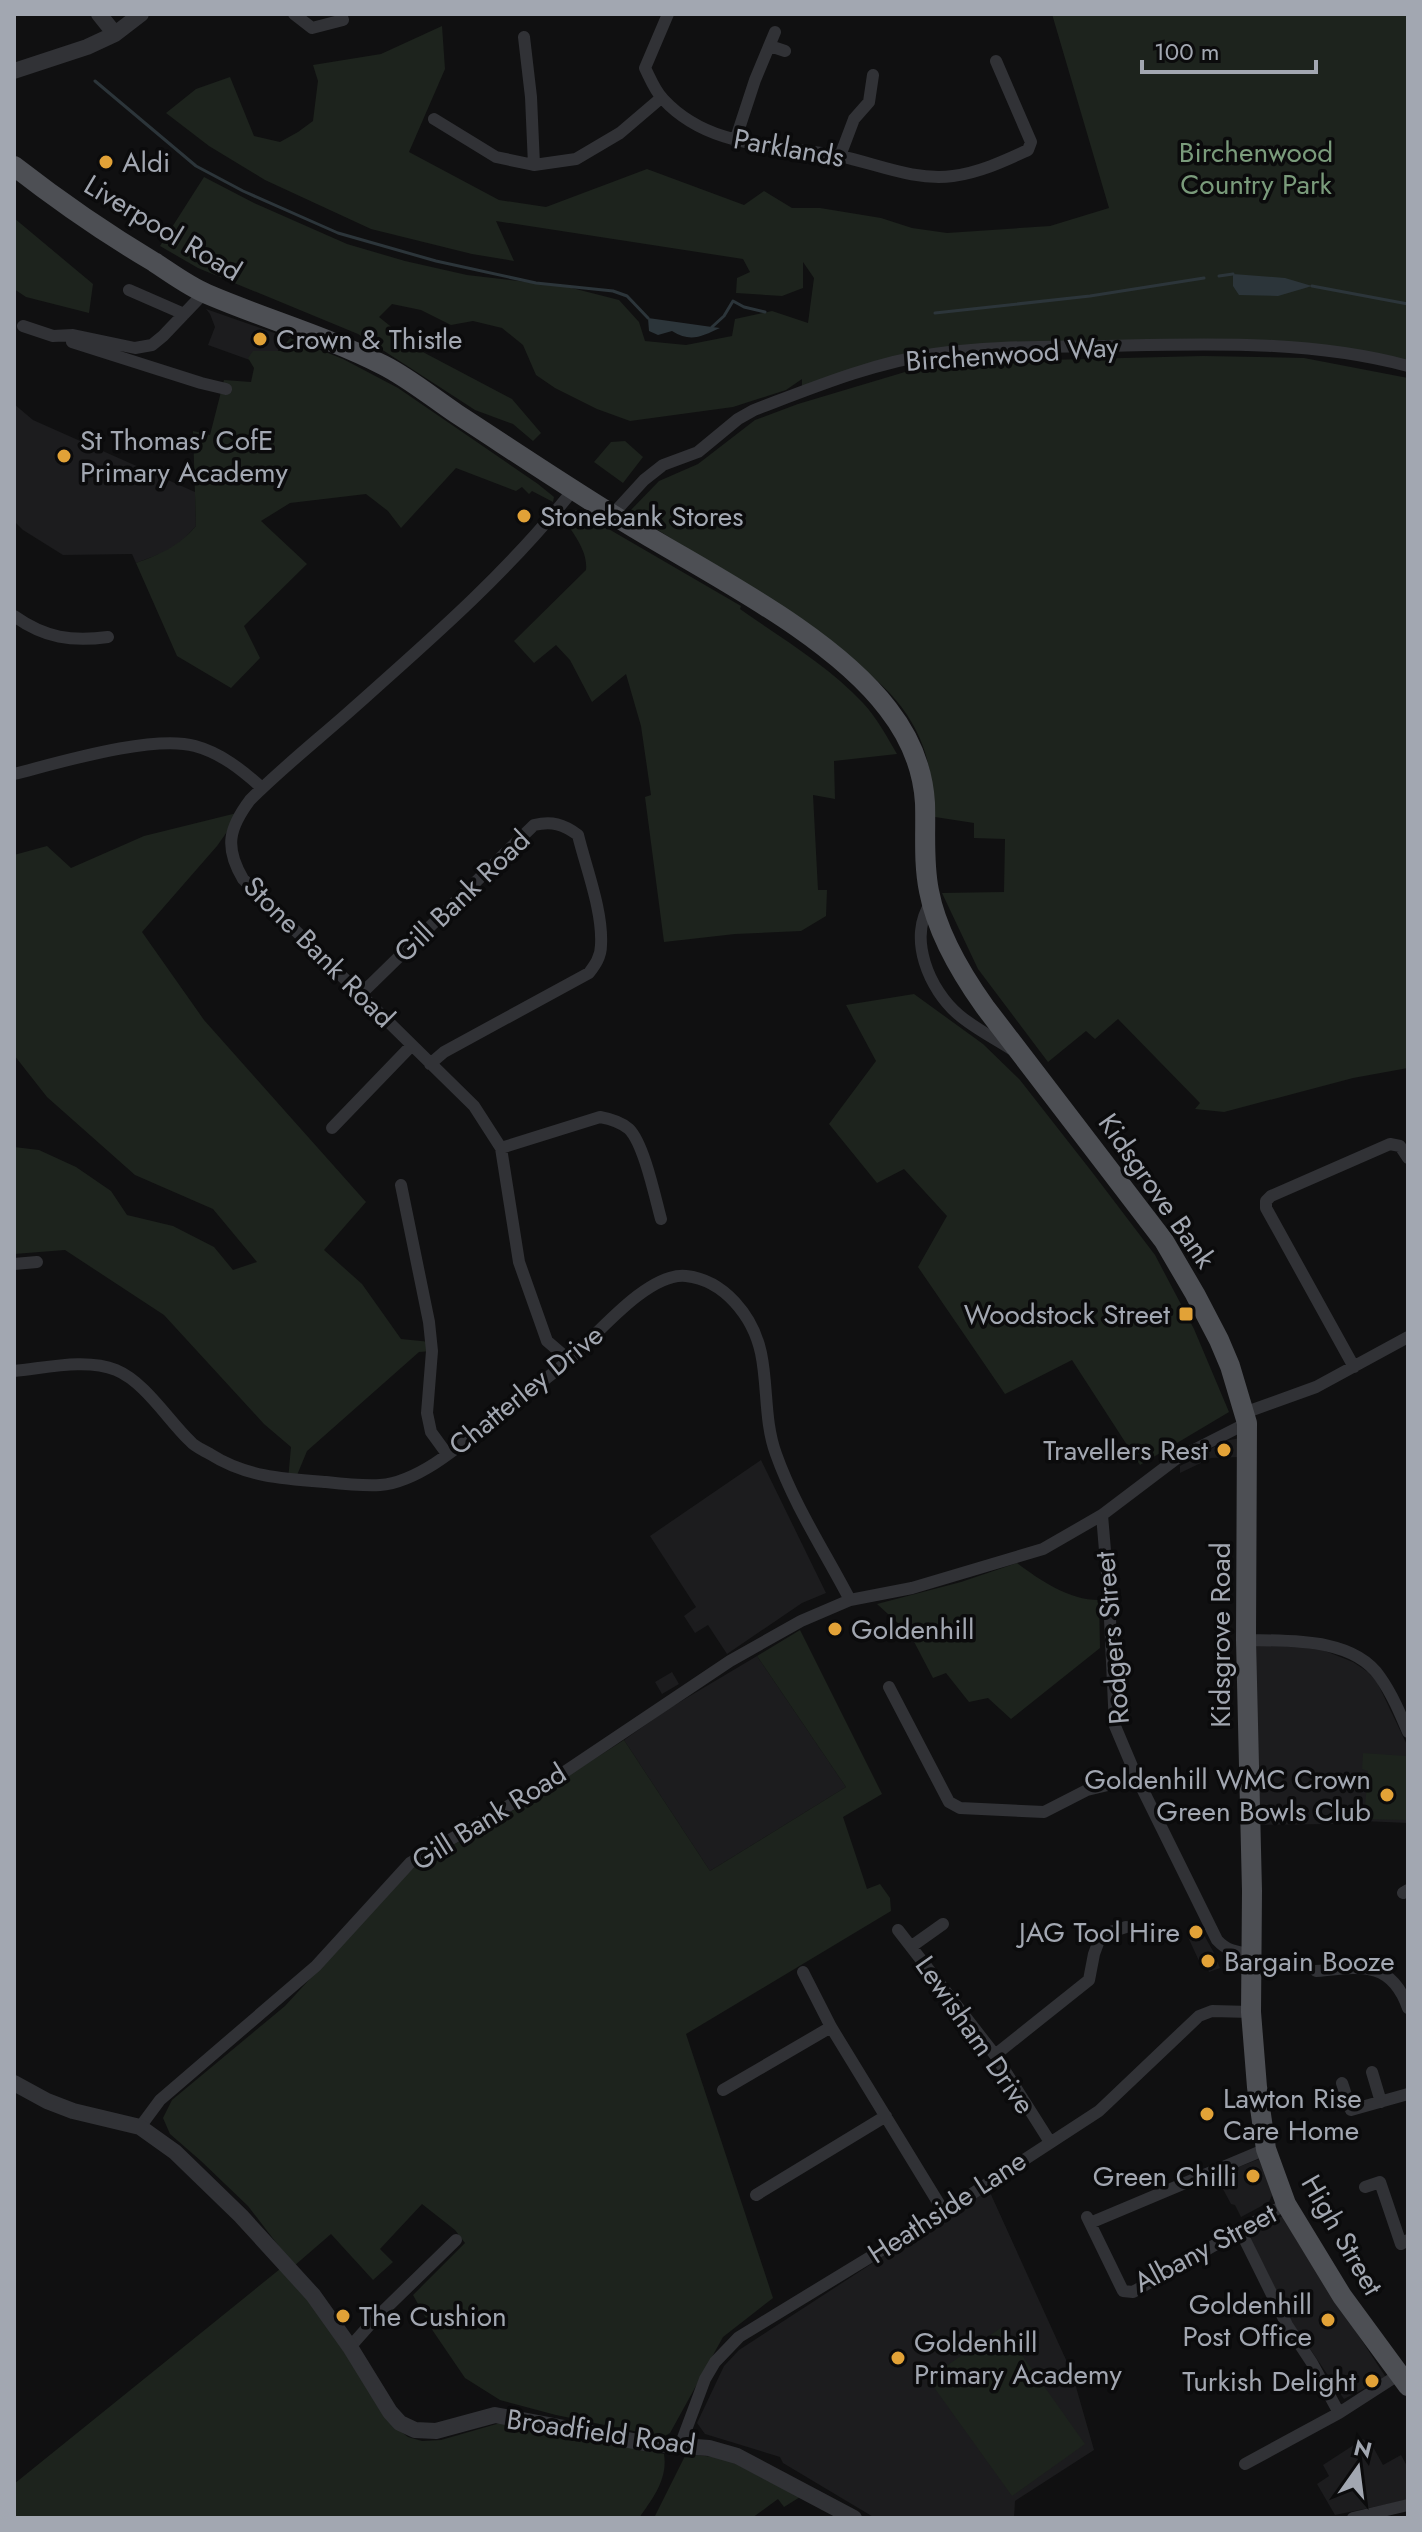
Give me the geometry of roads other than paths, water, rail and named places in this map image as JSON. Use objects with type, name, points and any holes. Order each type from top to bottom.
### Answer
[{"type":"main road","name":"Liverpool Road","points":[[14,166],[101,230],[204,293],[331,341],[387,367],[661,544]]},
{"type":"main road","name":"Kidsgrove Bank","points":[[661,544],[766,607],[826,650],[862,680],[888,708],[915,755],[921,774],[925,800],[926,874],[931,903],[949,950],[967,983],[1164,1241],[1219,1340],[1246,1418]]},
{"type":"main road","name":"Kidsgrove Road","points":[[1246,1418],[1251,1954]]},
{"type":"main road","name":"High Street","points":[[1251,1954],[1251,2012],[1266,2149],[1286,2204],[1342,2296],[1403,2381]]},
{"type":"street","points":[[99,14],[115,34]]},
{"type":"street","points":[[14,71],[87,47],[115,34],[141,14]]},
{"type":"street","points":[[294,14],[312,28],[342,17]]},
{"type":"street","points":[[434,119],[496,157],[534,165],[576,159],[620,133],[661,98],[645,68],[668,14]]},
{"type":"street","points":[[735,141],[775,32]]},
{"type":"street","points":[[524,37],[534,165]]},
{"type":"street","points":[[770,46],[785,51]]},
{"type":"street","name":"Parklands","points":[[661,98],[688,120],[735,141],[840,156],[924,177],[954,176],[984,170],[1028,150],[1031,142],[996,61]]},
{"type":"street","points":[[840,156],[854,119],[869,102],[873,75]]},
{"type":"street","points":[[129,290],[184,314]]},
{"type":"street","points":[[53,336],[73,335],[135,348],[152,345],[204,293]]},
{"type":"street","points":[[23,326],[226,389]]},
{"type":"street","name":"Birchenwood Way","points":[[612,515],[644,480],[663,465],[698,452],[754,410],[882,364],[934,354],[1057,347],[1252,344],[1338,351],[1408,366]]},
{"type":"street","name":"Stone Bank Road","points":[[569,1360],[547,1341],[519,1262],[501,1148],[474,1106],[243,879],[233,862],[231,845],[238,816],[262,788],[480,592],[546,524],[573,490]]},
{"type":"street","points":[[14,616],[30,627],[58,637],[80,641],[108,637]]},
{"type":"street","points":[[14,774],[88,755],[147,746],[193,745],[238,767],[262,788]]},
{"type":"street","name":"Gill Bank Road","points":[[361,994],[534,825],[549,822],[564,825],[578,835],[600,923],[598,961],[589,973],[444,1052],[430,1064]]},
{"type":"street","name":"Kidsgrove Bank","points":[[931,903],[924,913],[920,929],[925,964],[933,982],[957,1014],[1023,1057]]},
{"type":"street","points":[[332,1128],[412,1045]]},
{"type":"street","points":[[501,1148],[600,1117],[616,1121],[629,1130],[638,1142],[661,1219]]},
{"type":"street","points":[[1354,1367],[1266,1208],[1266,1201],[1271,1196],[1390,1144],[1400,1146],[1408,1158]]},
{"type":"street","points":[[401,1185],[429,1322],[432,1351],[427,1413],[431,1432],[447,1454]]},
{"type":"street","points":[[14,1264],[37,1262]]},
{"type":"street","name":"Chatterley Drive","points":[[14,1371],[97,1365],[118,1371],[166,1414],[191,1443],[220,1461],[257,1475],[383,1485],[413,1476],[447,1454],[569,1360],[657,1283],[680,1275],[699,1277],[724,1291],[746,1320],[760,1350],[766,1415],[775,1452],[791,1489],[850,1600]]},
{"type":"street","points":[[850,1600],[912,1588],[1043,1549],[1102,1515],[1176,1459],[1246,1418],[1354,1367],[1408,1337]]},
{"type":"street","name":"Rodgers Street","points":[[1102,1515],[1115,1726],[1137,1778],[1217,1940],[1233,1952],[1251,1954]]},
{"type":"street","name":"Gill Bank Road","points":[[140,2127],[160,2100],[316,1966],[410,1863],[551,1781],[730,1661],[801,1621],[850,1600]]},
{"type":"street","points":[[1246,1640],[1314,1642],[1365,1662],[1378,1674],[1408,1732]]},
{"type":"street","points":[[889,1687],[949,1802],[960,1808],[1044,1812],[1087,1790],[1137,1778]]},
{"type":"street","points":[[912,1946],[943,1924]]},
{"type":"street","points":[[995,2055],[1089,1980],[1099,1931],[1126,1927]]},
{"type":"street","name":"Lewisham Drive","points":[[898,1930],[995,2055],[1050,2142]]},
{"type":"street","points":[[1316,1971],[1361,1967],[1378,1970],[1393,1981],[1408,2008]]},
{"type":"street","points":[[803,1972],[831,2027],[944,2212]]},
{"type":"street","name":"Heathside Lane","points":[[680,2446],[705,2379],[715,2362],[739,2337],[944,2212],[1099,2111],[1199,2016],[1212,2011],[1251,2012]]},
{"type":"street","points":[[723,2090],[831,2027]]},
{"type":"street","points":[[1372,2072],[1381,2102]]},
{"type":"street","points":[[14,2083],[73,2111],[140,2127]]},
{"type":"street","points":[[1342,2083],[1344,2112],[1408,2094]]},
{"type":"street","points":[[756,2195],[886,2116]]},
{"type":"street","name":"Broadfield Road","points":[[140,2127],[175,2152],[241,2216],[313,2295],[400,2423],[415,2430],[436,2431],[495,2415],[644,2443],[709,2448],[737,2456],[854,2518]]},
{"type":"street","name":"Albany Street","points":[[1266,2149],[1089,2220],[1123,2291],[1133,2292],[1286,2204]]},
{"type":"street","points":[[1365,2187],[1380,2182],[1405,2242]]},
{"type":"street","points":[[1240,2230],[1287,2325],[1339,2413]]},
{"type":"street","points":[[350,2347],[456,2240]]},
{"type":"street","points":[[1245,2464],[1403,2381]]},
{"type":"street","points":[[1353,2518],[1408,2505]]},
{"type":"waterway","points":[[95,81],[196,166],[243,191],[338,233],[436,261],[536,283],[613,291],[627,296],[648,318]]},
{"type":"waterway","points":[[1219,276],[1233,274]]},
{"type":"waterway","points":[[935,313],[1090,296],[1204,278]]},
{"type":"waterway","points":[[1312,286],[1408,304]]},
{"type":"waterway","points":[[712,327],[724,316],[733,301],[765,312]]},
{"type":"place","name":"Aldi","points":[[106,162]]},
{"type":"place","name":"Crown & Thistle","points":[[260,339]]},
{"type":"place","name":"St Thomas' CofE Primary Academy","points":[[64,456]]},
{"type":"place","name":"Stonebank Stores","points":[[524,516]]},
{"type":"place","name":"Woodstock Street","points":[[1186,1314]]},
{"type":"place","name":"Travellers Rest","points":[[1224,1450]]},
{"type":"place","name":"Goldenhill","points":[[835,1629]]},
{"type":"place","name":"Goldenhill WMC Crown Green Bowls Club","points":[[1387,1795]]},
{"type":"place","name":"JAG Tool Hire","points":[[1196,1932]]},
{"type":"place","name":"Bargain Booze","points":[[1208,1961]]},
{"type":"place","name":"Lawton Rise Care Home","points":[[1207,2114]]},
{"type":"place","name":"Green Chilli","points":[[1253,2176]]},
{"type":"place","name":"The Cushion","points":[[343,2316]]},
{"type":"place","name":"Goldenhill Post Office","points":[[1328,2320]]},
{"type":"place","name":"Goldenhill Primary Academy","points":[[898,2358]]},
{"type":"place","name":"Turkish Delight","points":[[1372,2381]]},
{"type":"park label","name":"Birchenwood Country Park","points":[[1256,168]]}]
